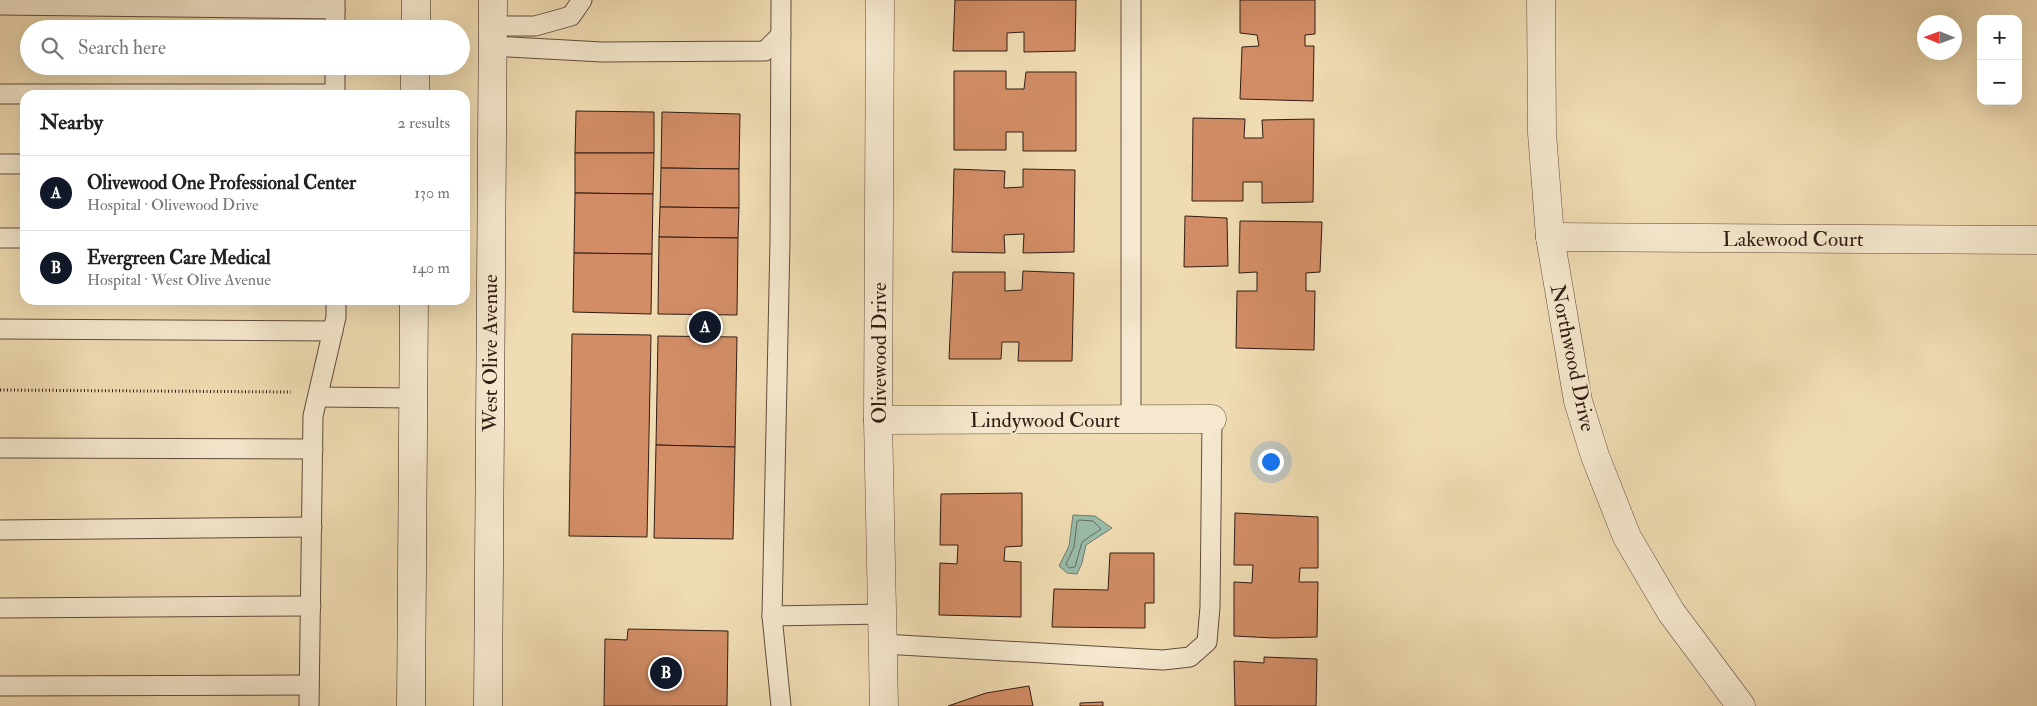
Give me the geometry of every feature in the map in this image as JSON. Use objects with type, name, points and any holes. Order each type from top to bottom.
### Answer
[{"type":"street","points":[[416,0],[416,20]]},
{"type":"street","points":[[481,0],[493,24]]},
{"type":"street","name":"Olivewood Drive","points":[[880,0],[878,420],[884,706]]},
{"type":"street","name":"Northwood Drive","points":[[1541,0],[1542,133],[1550,237],[1578,401],[1595,456],[1627,536],[1671,612],[1741,706]]},
{"type":"street","name":"West Olive Avenue","points":[[488,706],[493,24]]},
{"type":"street","points":[[415,75],[415,90]]},
{"type":"street","name":"Lakewood Court","points":[[1550,237],[2037,240]]},
{"type":"street","points":[[411,706],[414,305]]},
{"type":"street","name":"Lindywood Court","points":[[878,420],[1212,419]]},
{"type":"lane","points":[[493,24],[535,26],[571,16],[582,0]]},
{"type":"lane","points":[[781,706],[772,616],[780,251],[782,0]]},
{"type":"lane","points":[[1131,0],[1131,420]]},
{"type":"lane","points":[[0,5],[335,4],[335,20]]},
{"type":"lane","points":[[493,24],[602,52],[764,51],[781,35]]},
{"type":"lane","points":[[335,75],[335,90]]},
{"type":"lane","points":[[0,94],[20,94]]},
{"type":"lane","points":[[0,164],[20,164]]},
{"type":"lane","points":[[0,238],[20,238]]},
{"type":"lane","points":[[309,706],[313,416],[336,317],[336,305]]},
{"type":"lane","points":[[0,329],[333,331]]},
{"type":"lane","points":[[318,397],[413,398]]},
{"type":"lane","points":[[883,644],[1164,660],[1190,657],[1207,642],[1210,607],[1212,419]]},
{"type":"lane","points":[[0,448],[313,449]]},
{"type":"lane","points":[[0,530],[312,527]]},
{"type":"lane","points":[[0,608],[310,606]]},
{"type":"lane","points":[[772,616],[882,614]]},
{"type":"lane","points":[[0,686],[309,685]]},
{"type":"path","points":[[0,390],[291,392]]},
{"type":"water","points":[[1073,515],[1095,516],[1112,528],[1086,545],[1082,563],[1077,574],[1067,573],[1059,566],[1069,546]]},
{"type":"building","points":[[955,0],[1076,0],[1075,51],[1024,52],[1024,32],[1007,33],[1007,51],[953,51]]},
{"type":"building","points":[[1240,0],[1315,0],[1315,34],[1305,35],[1305,46],[1314,46],[1313,101],[1240,99],[1242,47],[1259,46],[1257,35],[1240,33]]},
{"type":"building","points":[[954,71],[1006,71],[1006,89],[1024,89],[1026,72],[1076,72],[1076,151],[1023,151],[1023,132],[1006,132],[1006,150],[954,150]]},
{"type":"building","points":[[576,111],[654,112],[654,153],[575,153]]},
{"type":"building","points":[[662,112],[740,114],[739,169],[661,168]]},
{"type":"building","points":[[1193,118],[1245,119],[1244,138],[1263,138],[1262,120],[1314,119],[1313,202],[1262,203],[1262,182],[1243,182],[1243,201],[1192,201]]},
{"type":"building","points":[[575,153],[654,153],[653,194],[575,193]]},
{"type":"building","points":[[661,168],[739,169],[739,208],[660,207]]},
{"type":"building","points":[[954,169],[1005,171],[1004,188],[1023,187],[1023,169],[1075,170],[1074,252],[1023,253],[1024,234],[1004,235],[1005,253],[952,252]]},
{"type":"building","points":[[575,193],[653,194],[652,254],[574,253]]},
{"type":"building","points":[[660,207],[739,208],[738,238],[659,237]]},
{"type":"building","points":[[1185,216],[1227,218],[1228,266],[1184,267]]},
{"type":"building","points":[[1240,221],[1322,222],[1320,272],[1306,273],[1306,291],[1315,291],[1314,350],[1236,348],[1237,291],[1257,291],[1257,272],[1239,273]]},
{"type":"building","points":[[659,237],[738,238],[737,315],[658,314]]},
{"type":"building","points":[[574,253],[652,254],[651,314],[573,312]]},
{"type":"building","points":[[1023,271],[1074,273],[1072,361],[1018,361],[1019,342],[1002,342],[1001,359],[949,359],[953,272],[1005,272],[1005,291],[1022,290]]},
{"type":"building","points":[[572,334],[651,335],[647,537],[569,536]]},
{"type":"building","points":[[658,336],[737,337],[735,447],[656,445]]},
{"type":"building","points":[[656,445],[735,447],[733,539],[654,538]]},
{"type":"building","points":[[1022,493],[1022,546],[1005,547],[1004,561],[1021,562],[1021,617],[939,615],[940,563],[957,564],[958,545],[940,545],[941,494]]},
{"type":"building","points":[[1235,513],[1318,517],[1318,568],[1300,568],[1299,582],[1318,582],[1317,637],[1274,638],[1234,636],[1234,582],[1252,583],[1253,565],[1234,565]]},
{"type":"building","points":[[1110,553],[1154,553],[1154,603],[1145,603],[1145,628],[1052,627],[1054,589],[1108,590]]},
{"type":"building","points":[[628,629],[728,631],[727,706],[604,706],[605,639],[627,640]]},
{"type":"building","points":[[1264,657],[1317,659],[1316,706],[1235,706],[1234,661],[1264,663]]},
{"type":"building","points":[[1029,686],[1033,706],[948,706],[986,693]]},
{"type":"building","points":[[1103,702],[1103,706],[1080,706],[1080,703]]},
{"type":"place","name":"Olivewood One Professional Center","points":[[705,327]]},
{"type":"place","name":"Evergreen Care Medical","points":[[666,673]]}]
